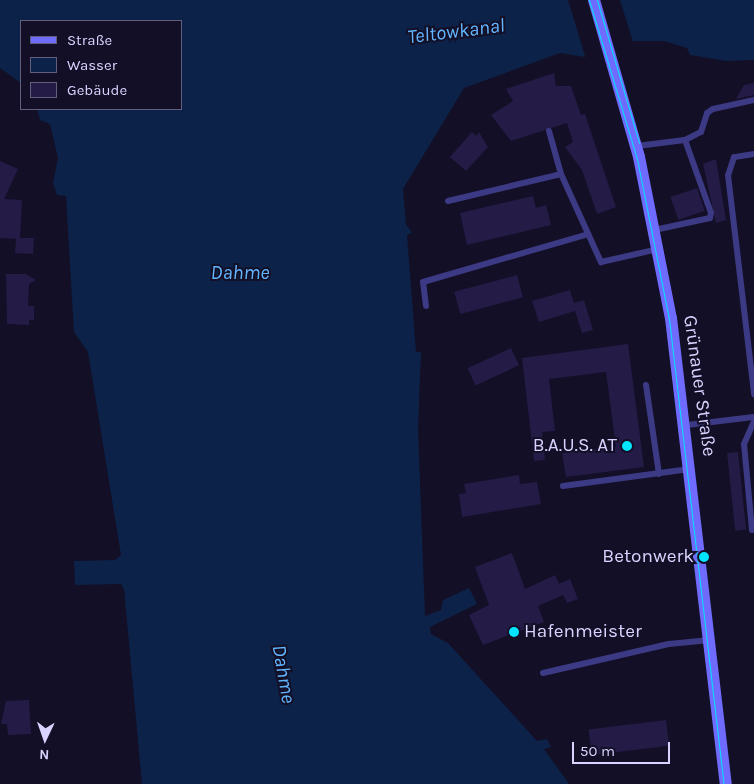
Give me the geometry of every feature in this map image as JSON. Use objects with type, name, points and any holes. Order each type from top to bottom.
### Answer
[{"type":"main road","name":"Grünauer Straße","points":[[594,0],[637,146],[658,249],[687,425],[726,784]]},
{"type":"lane","points":[[637,146],[685,140],[701,132],[707,113],[714,109],[754,100]]},
{"type":"lane","points":[[549,131],[562,174],[601,262],[658,249]]},
{"type":"lane","points":[[654,230],[710,218],[685,140]]},
{"type":"lane","points":[[754,154],[732,159],[728,175],[754,394]]},
{"type":"lane","points":[[448,201],[562,174]]},
{"type":"lane","points":[[426,306],[423,282],[588,234]]},
{"type":"lane","points":[[646,385],[659,474]]},
{"type":"lane","points":[[687,425],[754,417]]},
{"type":"lane","points":[[752,530],[744,444],[754,422]]},
{"type":"lane","points":[[563,486],[692,469]]},
{"type":"lane","points":[[544,673],[669,644],[711,640]]},
{"type":"water","name":"Dahme","points":[[0,0],[754,0],[754,60],[726,61],[690,55],[687,48],[664,41],[636,41],[585,57],[560,53],[464,88],[403,189],[406,224],[412,233],[407,235],[416,352],[421,352],[418,429],[425,616],[441,610],[443,600],[469,588],[477,604],[430,627],[431,634],[448,643],[537,741],[547,739],[551,747],[544,749],[569,784],[142,784],[124,589],[121,584],[75,585],[74,561],[115,560],[121,555],[88,352],[74,332],[66,196],[57,195],[53,183],[58,158],[50,124],[40,120],[37,110],[182,110],[182,20],[20,20],[20,82],[0,68]]},
{"type":"pier","points":[[568,0],[620,0],[634,45],[586,59]]},
{"type":"building","points":[[554,73],[556,86],[571,86],[581,115],[585,114],[616,207],[597,214],[582,170],[565,147],[573,142],[567,123],[511,141],[491,115],[513,101],[506,89]]},
{"type":"building","points":[[754,83],[754,95],[736,99],[744,85]]},
{"type":"building","points":[[472,132],[476,136],[479,132],[488,147],[466,171],[450,157]]},
{"type":"building","points":[[716,159],[726,220],[716,223],[703,164]]},
{"type":"building","points":[[0,161],[18,169],[4,199],[22,200],[20,238],[34,238],[33,254],[15,253],[16,239],[0,238]]},
{"type":"building","points":[[697,188],[705,211],[678,220],[671,197]]},
{"type":"building","points":[[533,196],[536,208],[546,205],[551,225],[467,245],[460,213]]},
{"type":"building","points":[[6,274],[26,274],[36,280],[29,284],[28,306],[34,306],[34,320],[29,320],[29,325],[7,324]]},
{"type":"building","points":[[517,275],[523,297],[460,314],[454,292]]},
{"type":"building","points":[[570,290],[574,303],[584,300],[593,330],[582,333],[575,311],[539,322],[532,301]]},
{"type":"building","points":[[628,344],[644,467],[566,477],[562,453],[616,447],[606,372],[549,379],[555,431],[542,432],[545,460],[534,461],[522,358]]},
{"type":"building","points":[[511,348],[519,365],[476,386],[467,368]]},
{"type":"building","points":[[738,452],[746,530],[735,531],[727,453]]},
{"type":"building","points":[[519,475],[520,484],[537,482],[541,504],[462,517],[459,494],[466,493],[464,484]]},
{"type":"building","points":[[512,553],[525,589],[555,575],[559,584],[570,579],[578,599],[567,603],[563,595],[538,606],[544,622],[483,645],[469,615],[489,605],[475,567]]},
{"type":"building","points":[[29,700],[31,734],[8,735],[7,724],[1,724],[6,701]]},
{"type":"building","points":[[666,720],[669,746],[592,755],[589,730]]},
{"type":"tram line","points":[[589,0],[637,159],[669,319],[724,784]]},
{"type":"tram line","points":[[597,0],[639,143]]},
{"type":"place","name":"B.A.U.S. AT","points":[[627,446]]},
{"type":"place","name":"Betonwerk","points":[[704,557]]},
{"type":"place","name":"Hafenmeister","points":[[514,632]]},
{"type":"water label","name":"Teltowkanal","points":[[456,31]]}]
